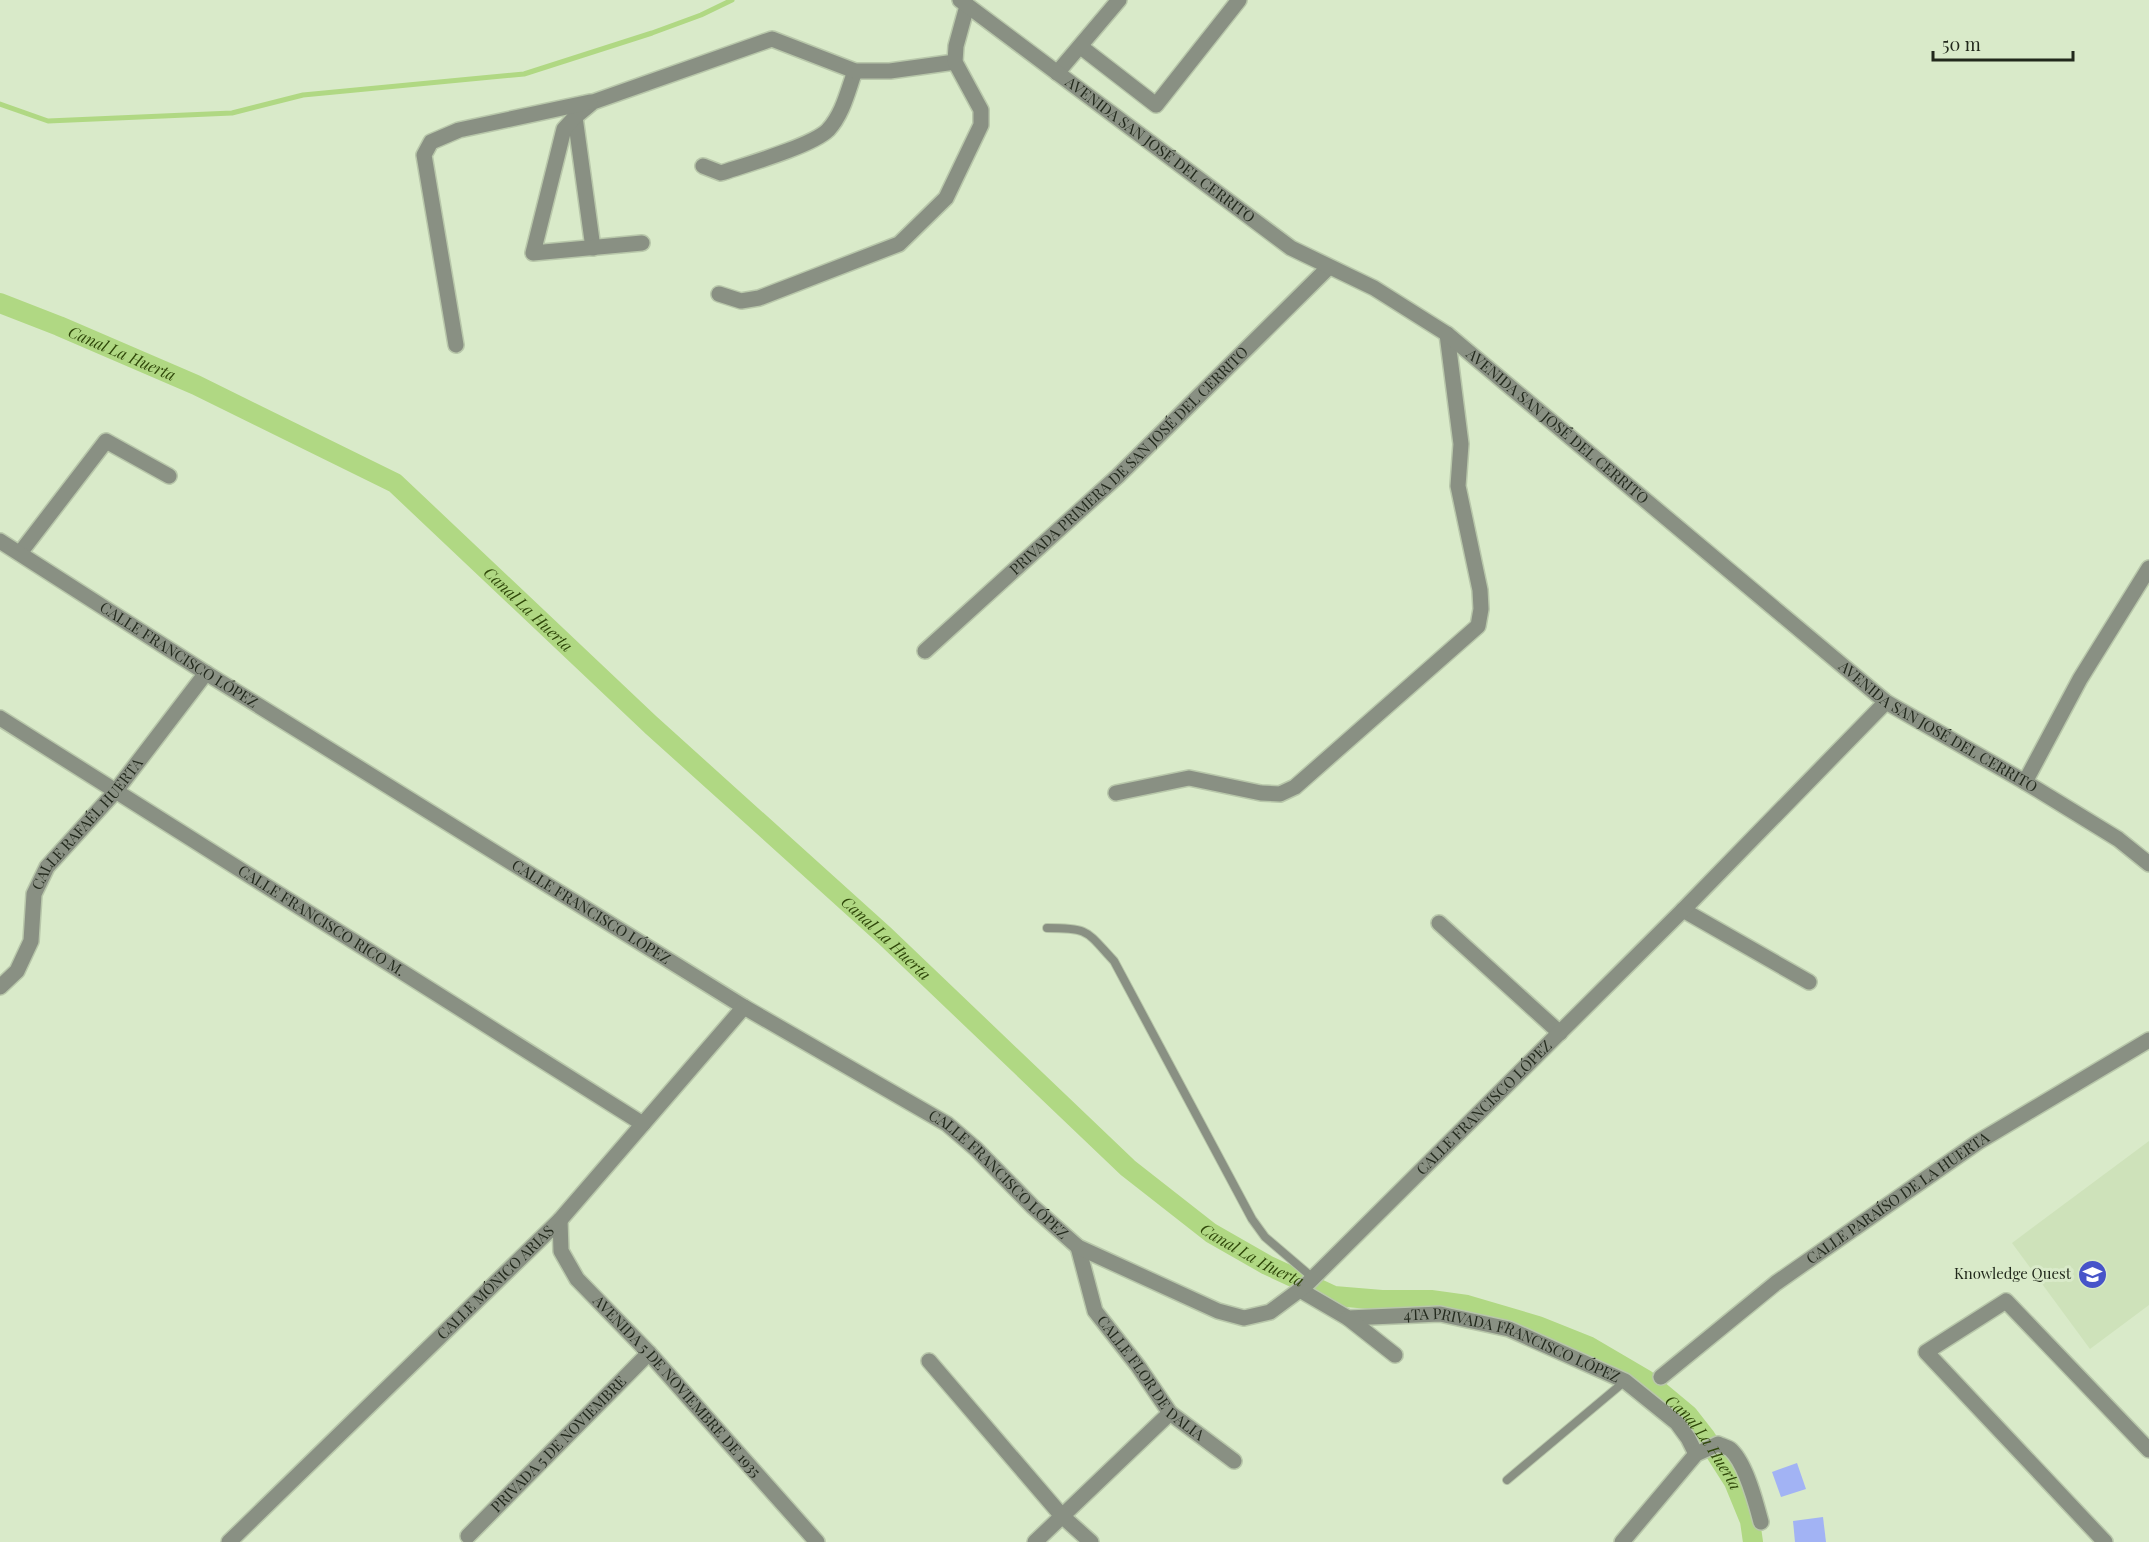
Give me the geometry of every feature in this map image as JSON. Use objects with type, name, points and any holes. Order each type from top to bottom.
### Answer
[{"type":"street","points":[[1057,73],[1119,0]]},
{"type":"street","points":[[1081,47],[1156,105],[1239,0]]},
{"type":"street","points":[[719,294],[741,301],[759,298],[899,244],[946,198],[981,125],[981,110],[955,62],[956,46],[968,2]]},
{"type":"street","name":"AVENIDA SAN JOSÉ DEL CERRITO","points":[[968,2],[981,16],[1291,248],[1374,288],[1447,334],[1887,702],[2118,839],[2149,864]]},
{"type":"street","points":[[456,345],[424,155],[431,142],[459,130],[593,102],[772,39],[855,71],[890,71],[955,62]]},
{"type":"street","points":[[703,166],[721,173],[806,143],[827,131],[839,114],[855,71]]},
{"type":"street","points":[[593,102],[564,129],[532,253],[642,243]]},
{"type":"street","points":[[575,117],[593,248]]},
{"type":"street","name":"PRIVADA PRIMERA DE SAN JOSÉ DEL CERRITO","points":[[926,651],[1118,476],[1329,267]]},
{"type":"street","points":[[1116,793],[1189,778],[1261,793],[1280,794],[1295,787],[1478,626],[1481,609],[1480,590],[1458,486],[1461,444],[1447,334]]},
{"type":"street","points":[[20,553],[106,441],[169,476]]},
{"type":"street","name":"CALLE FRANCISCO LÓPEZ","points":[[0,541],[206,673],[744,1007],[947,1124],[1078,1247],[1218,1311],[1244,1318],[1270,1312],[1307,1284],[1683,910],[1887,702]]},
{"type":"street","points":[[2025,782],[2080,679],[2149,568]]},
{"type":"street","name":"CALLE RAFAÉL HUERTA","points":[[0,987],[17,971],[31,941],[33,894],[47,867],[115,792],[206,673]]},
{"type":"street","name":"CALLE FRANCISCO RICO M.","points":[[0,718],[643,1124]]},
{"type":"street","points":[[1683,910],[1809,982]]},
{"type":"street","points":[[1439,923],[1560,1033]]},
{"type":"street","name":"CALLE MÓNICO ARIAS","points":[[229,1542],[560,1220],[744,1007]]},
{"type":"street","name":"CALLE PARAÍSO DE LA HUERTA","points":[[1661,1377],[1776,1283],[1978,1142],[2149,1040]]},
{"type":"street","name":"AVENIDA 5 DE NOVIEMBRE DE 1935","points":[[560,1220],[561,1251],[577,1279],[649,1353],[817,1542]]},
{"type":"street","name":"CALLE FLOR DE DALIA","points":[[1078,1247],[1095,1311],[1170,1413],[1234,1461]]},
{"type":"street","points":[[1307,1284],[1395,1355]]},
{"type":"street","points":[[2105,1542],[1926,1352],[2006,1301],[2149,1450]]},
{"type":"street","name":"4TA PRIVADA FRANCISCO LÓPEZ","points":[[1348,1318],[1440,1314],[1509,1329],[1625,1381],[1677,1423],[1688,1438],[1706,1449],[1731,1450],[1754,1494],[1761,1522]]},
{"type":"street","name":"PRIVADA 5 DE NOVIEMBRE","points":[[468,1536],[649,1353]]},
{"type":"street","points":[[929,1361],[1062,1516],[1091,1542]]},
{"type":"street","points":[[1035,1542],[1170,1413]]},
{"type":"street","points":[[1622,1542],[1706,1449]]},
{"type":"lane","points":[[1047,928],[1076,928],[1088,933],[1114,961],[1252,1219],[1307,1284]]},
{"type":"lane","points":[[1507,1480],[1625,1381]]},
{"type":"shaded area","name":"Knowledge Quest","points":[[2149,1141],[2149,1305],[2090,1349],[2012,1243]]},
{"type":"building","points":[[1797,1463],[1806,1489],[1781,1497],[1772,1472]]},
{"type":"building","points":[[1823,1517],[1826,1542],[1795,1542],[1793,1521]]},
{"type":"waterway","points":[[0,104],[48,121],[232,113],[303,95],[524,74],[652,33],[701,15],[732,0]]},
{"type":"waterway","name":"Canal La Huerta","points":[[0,303],[196,385],[395,483],[651,725],[885,936],[1128,1168],[1211,1233],[1267,1265],[1334,1296],[1382,1300],[1431,1300],[1467,1305],[1538,1326],[1588,1346],[1646,1380],[1688,1415],[1706,1438],[1734,1482],[1750,1521],[1753,1542]]},
{"type":"place","name":"Knowledge Quest","points":[[2092,1274]]}]
